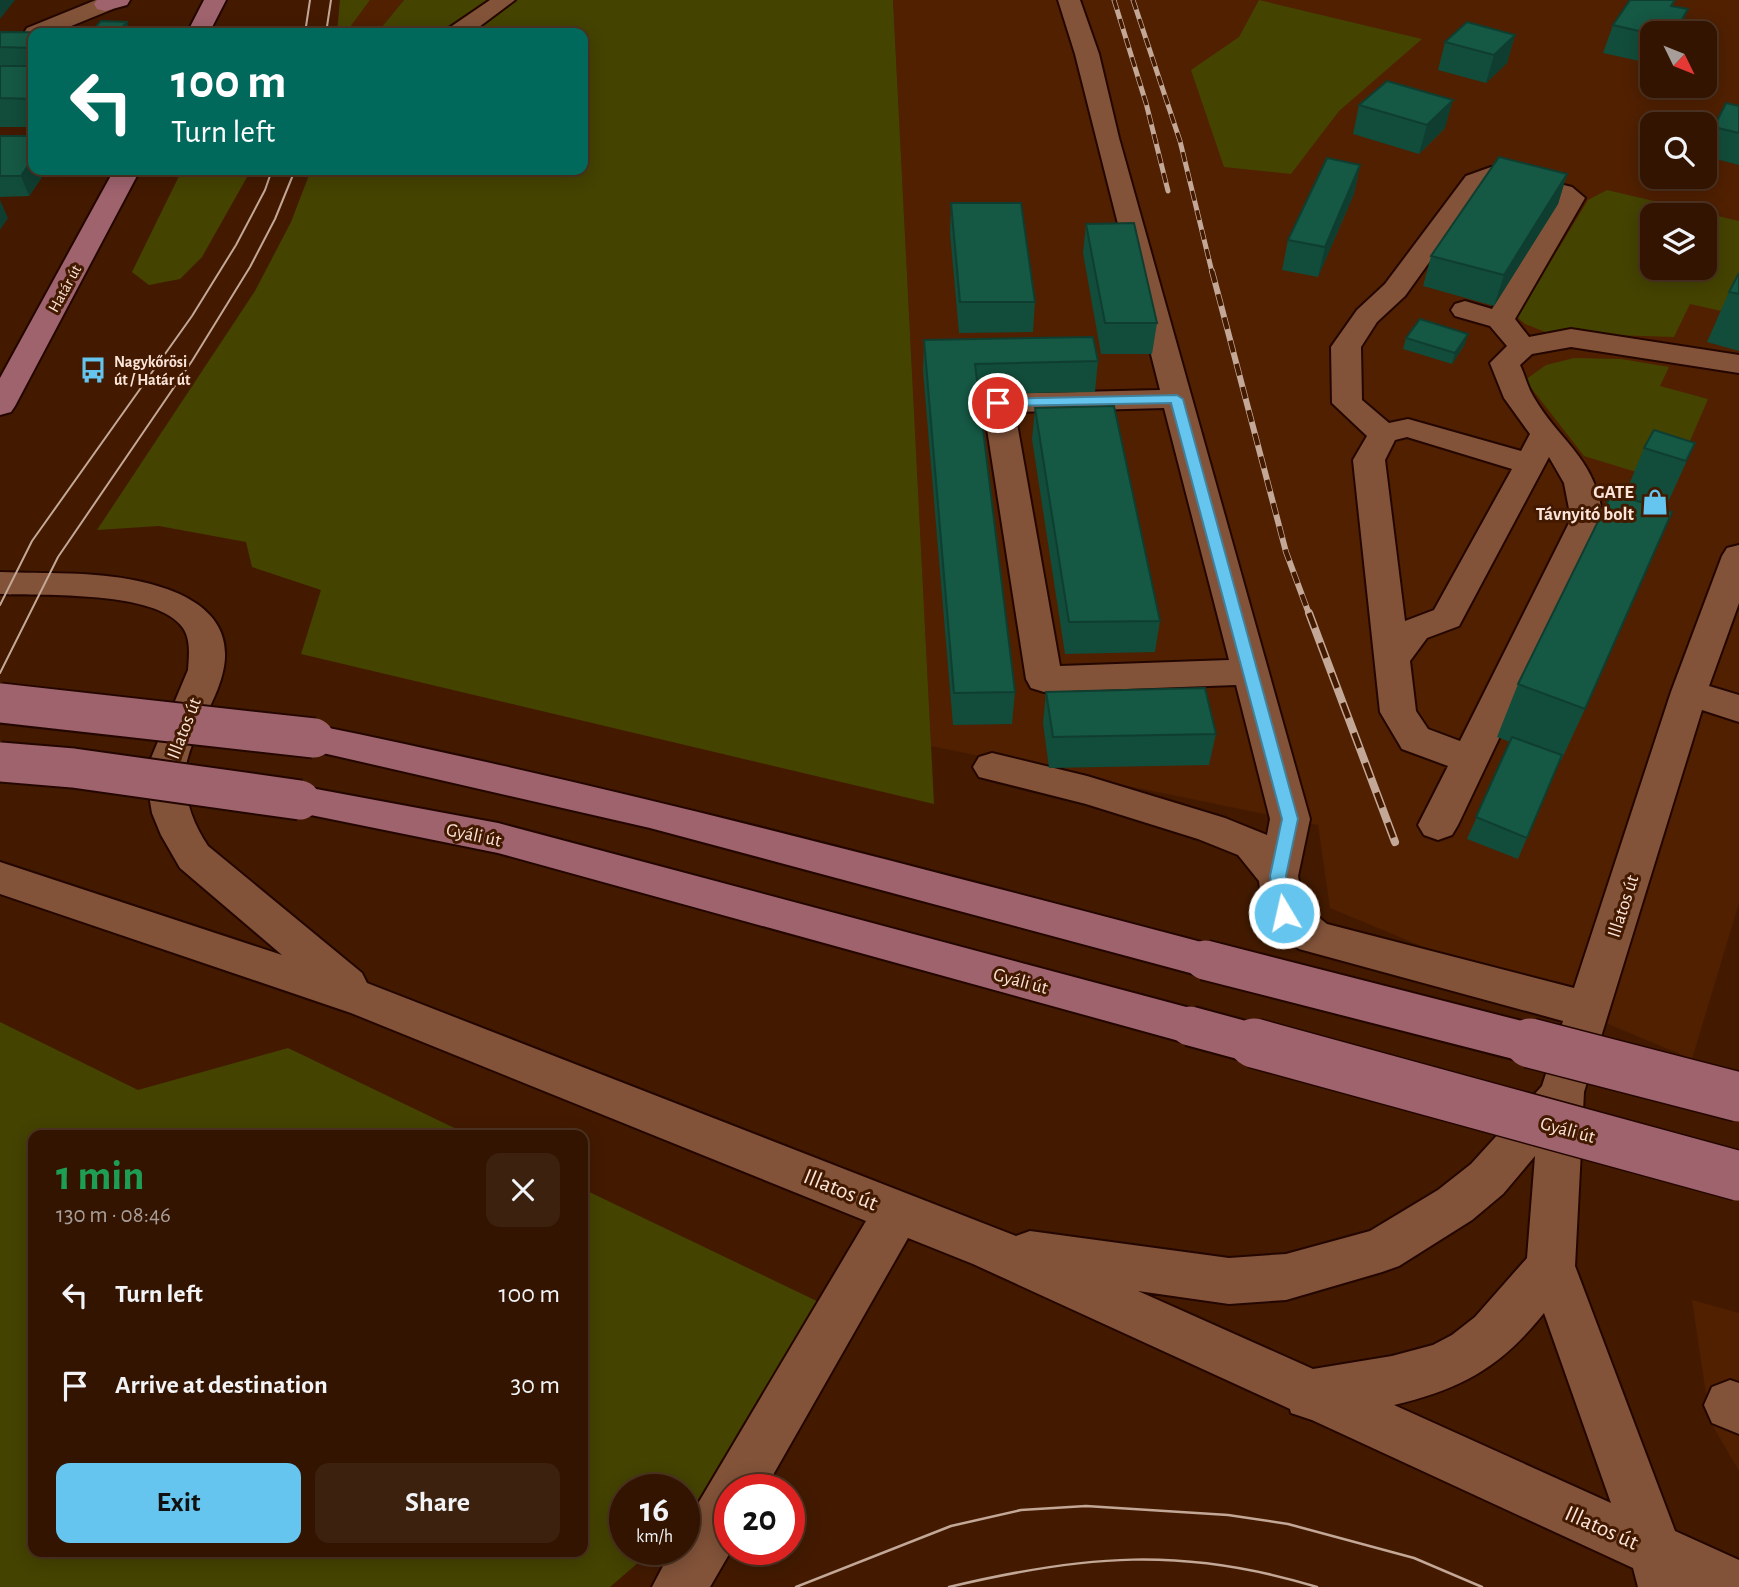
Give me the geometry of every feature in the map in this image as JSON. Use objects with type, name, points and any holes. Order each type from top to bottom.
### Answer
[{"type":"main road","points":[[201,28],[215,0]]},
{"type":"main road","name":"Határ út","points":[[0,406],[124,175]]},
{"type":"main road","points":[[0,703],[314,738],[440,763],[1739,1097]]},
{"type":"main road","name":"Gyáli út","points":[[0,762],[74,768],[300,800],[498,838],[1739,1176]]},
{"type":"street","points":[[464,28],[504,0]]},
{"type":"street","points":[[1069,0],[1087,54],[1290,819],[1278,876],[1284,913],[1314,937],[1589,1010]]},
{"type":"street","points":[[48,28],[113,1]]},
{"type":"street","points":[[11,43],[28,36]]},
{"type":"street","points":[[1383,434],[1347,403],[1346,347],[1367,316],[1395,290],[1475,181],[1491,174],[1563,192],[1572,198],[1500,320]]},
{"type":"street","points":[[1465,310],[1500,320],[1524,347]]},
{"type":"street","points":[[1392,660],[1415,631],[1447,618],[1538,449],[1505,363],[1524,347],[1571,338],[1739,364]]},
{"type":"street","points":[[1177,399],[998,403],[1044,678],[1250,672]]},
{"type":"street","points":[[1438,825],[1471,760],[1587,519],[1586,500],[1580,479],[1538,449],[1408,428],[1383,434],[1369,460],[1398,712],[1415,739],[1471,760]]},
{"type":"street","name":"Illatos út","points":[[1661,1569],[1551,1266],[1562,1092],[1689,692],[1739,556]]},
{"type":"street","name":"Illatos út","points":[[0,583],[126,591],[172,603],[194,616],[201,625],[209,653],[206,671],[169,760],[167,793],[170,815],[178,835],[194,857],[365,1000]]},
{"type":"street","points":[[1689,692],[1739,709]]},
{"type":"street","points":[[992,767],[1087,790],[1211,828],[1252,844],[1278,876]]},
{"type":"street","name":"Illatos út","points":[[0,877],[365,1000],[990,1248],[1310,1395],[1661,1569]]},
{"type":"street","points":[[990,1248],[1229,1281],[1286,1277],[1332,1265],[1382,1250],[1455,1205],[1487,1179],[1562,1092]]},
{"type":"street","points":[[745,1474],[898,1211]]},
{"type":"street","points":[[1310,1395],[1427,1372],[1470,1351],[1514,1312],[1551,1266]]},
{"type":"street","points":[[680,1587],[714,1528]]},
{"type":"street","points":[[1661,1569],[1737,1587]]},
{"type":"shaded area","points":[[340,0],[370,0],[350,27],[381,28],[337,28]]},
{"type":"shaded area","points":[[370,0],[404,0],[381,28],[349,27]]},
{"type":"shaded area","points":[[404,0],[893,0],[934,804],[301,654],[321,590],[252,567],[246,542],[159,526],[97,530],[255,291],[291,222],[309,175],[588,175],[588,28],[381,28]]},
{"type":"shaded area","points":[[893,0],[1739,0],[1739,903],[1692,1059],[1330,908],[1318,825],[931,746]]},
{"type":"shaded area","points":[[1259,0],[1422,39],[1339,111],[1291,174],[1224,167],[1191,70],[1239,37]]},
{"type":"shaded area","points":[[180,175],[248,175],[202,257],[180,279],[149,285],[132,272]]},
{"type":"shaded area","points":[[1607,190],[1662,203],[1640,203],[1640,280],[1717,280],[1717,216],[1739,221],[1739,315],[1690,304],[1674,337],[1548,333],[1525,324],[1517,317],[1588,200]]},
{"type":"shaded area","points":[[1574,358],[1621,359],[1669,367],[1660,386],[1708,399],[1672,483],[1584,456],[1525,380],[1546,365]]},
{"type":"shaded area","points":[[0,1022],[138,1090],[288,1048],[459,1130],[28,1130],[28,1557],[588,1557],[588,1191],[823,1304],[723,1474],[714,1474],[714,1489],[700,1508],[700,1474],[609,1474],[609,1565],[635,1565],[610,1587],[0,1587]]},
{"type":"shaded area","points":[[1692,1300],[1739,1313],[1739,1471],[1710,1421]]},
{"type":"building","points":[[1630,0],[1675,0],[1671,6],[1688,9],[1681,21],[1640,21],[1640,31],[1613,25]]},
{"type":"building","points":[[101,21],[127,22],[122,28],[95,28]]},
{"type":"building","points":[[1467,22],[1515,35],[1494,55],[1445,42]]},
{"type":"building","points":[[28,32],[28,48],[0,47],[0,33]]},
{"type":"building","points":[[0,66],[28,66],[28,99],[0,98]]},
{"type":"building","points":[[1387,81],[1453,100],[1427,125],[1359,105]]},
{"type":"building","points":[[1726,103],[1739,106],[1739,133],[1717,128],[1717,121]]},
{"type":"building","points":[[0,136],[28,136],[28,166],[21,176],[0,176]]},
{"type":"building","points":[[1499,157],[1567,174],[1504,275],[1431,256]]},
{"type":"building","points":[[1327,158],[1360,165],[1325,247],[1288,240]]},
{"type":"building","points":[[951,203],[1021,203],[1035,302],[960,302]]},
{"type":"building","points":[[1134,223],[1157,323],[1105,323],[1086,224]]},
{"type":"building","points":[[1739,273],[1739,294],[1729,292]]},
{"type":"building","points":[[1420,319],[1468,334],[1455,353],[1406,338]]},
{"type":"building","points":[[1093,337],[1098,361],[975,364],[1015,692],[954,693],[924,340]]},
{"type":"building","points":[[1114,406],[1160,621],[1069,622],[1035,408]]},
{"type":"building","points":[[1654,430],[1695,443],[1686,461],[1644,448]]},
{"type":"building","points":[[1612,493],[1672,512],[1585,709],[1518,684]]},
{"type":"building","points":[[1205,688],[1216,734],[1053,737],[1046,692]]},
{"type":"building","points":[[1512,737],[1562,755],[1527,838],[1476,817]]},
{"type":"tram line","points":[[306,28],[310,0]]},
{"type":"tram line","points":[[327,28],[331,0]]},
{"type":"tram line","points":[[0,605],[32,541],[192,316],[236,245],[270,175]]},
{"type":"tram line","points":[[0,673],[58,557],[192,361],[250,267],[275,219],[293,175]]},
{"type":"tram line","points":[[796,1587],[951,1526],[1021,1510],[1086,1506],[1228,1515],[1288,1524],[1414,1558],[1482,1587]]},
{"type":"tram line","points":[[949,1587],[1044,1568],[1133,1560],[1222,1565],[1317,1587]]},
{"type":"railway","points":[[1114,0],[1146,103],[1168,191]]},
{"type":"railway","points":[[1133,0],[1180,141],[1212,272]]},
{"type":"railway","points":[[1212,271],[1286,552],[1309,614]]},
{"type":"railway","points":[[1309,613],[1395,842]]},
{"type":"place","name":"Nagykőrösi út / Határ út","points":[[93,370]]},
{"type":"place","name":"GATE Távnyitó bolt","points":[[1655,502]]},
{"type":"route","points":[[998,403],[1177,399],[1290,819],[1278,876],[1284,913]]}]
